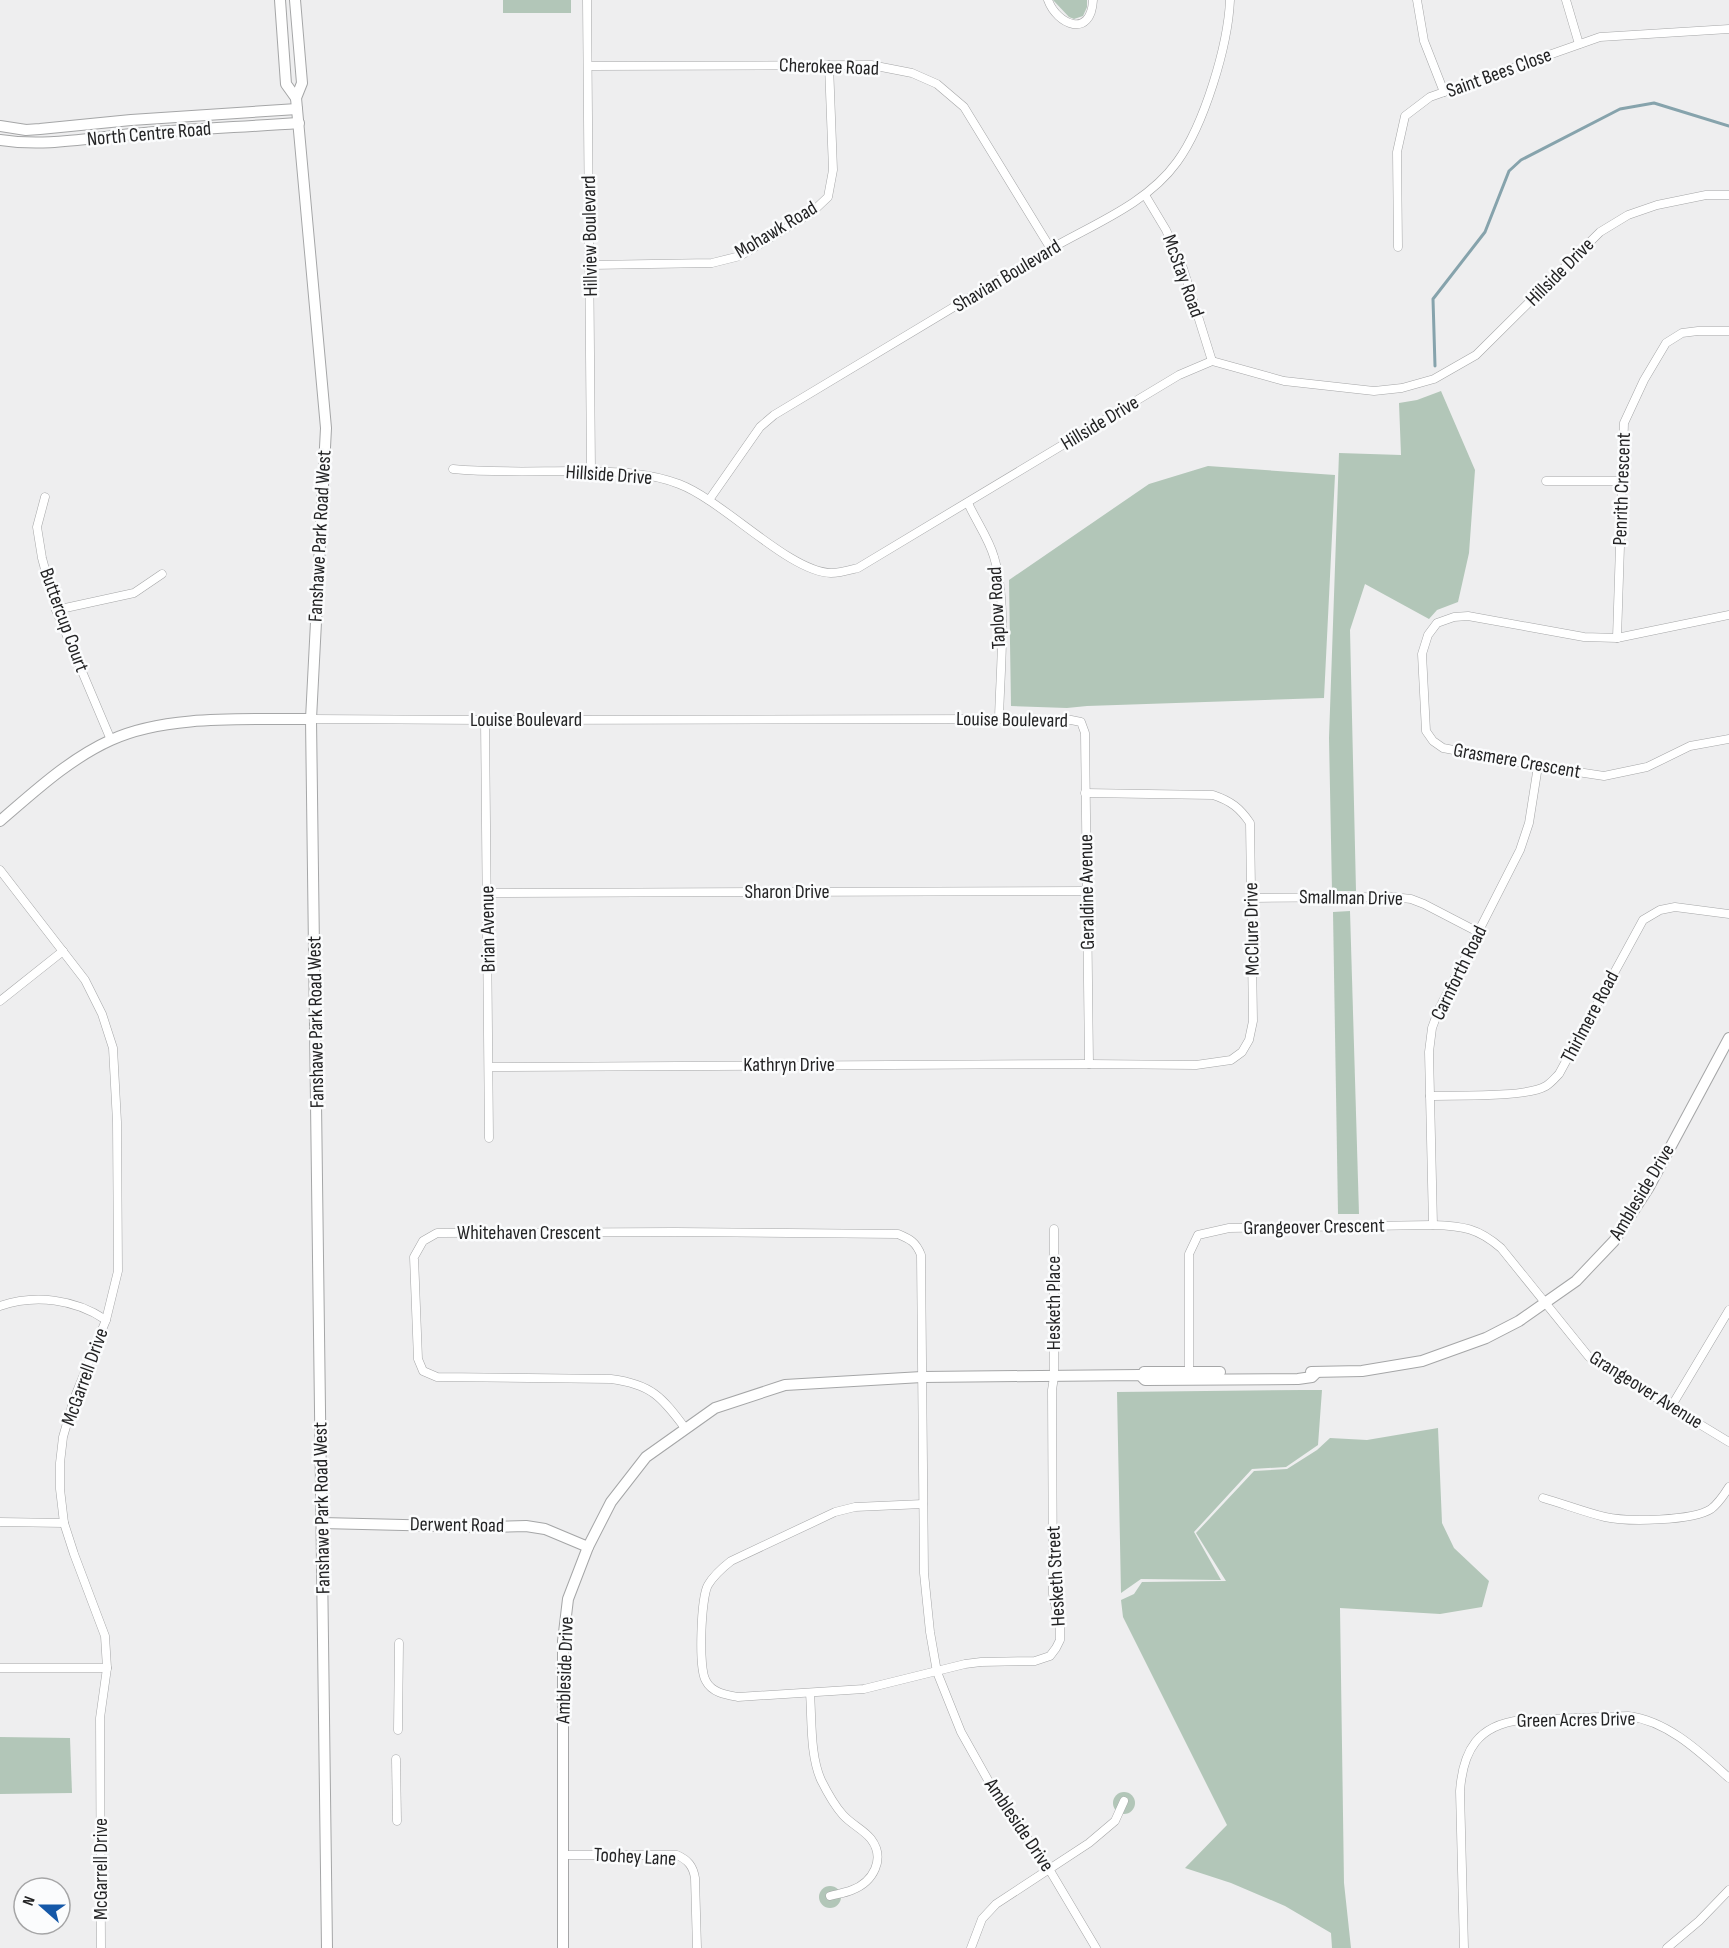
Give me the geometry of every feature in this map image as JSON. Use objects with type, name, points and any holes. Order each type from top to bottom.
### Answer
[{"type":"street","name":"Fanshawe Park Road West","points":[[280,0],[286,84],[297,103]]},
{"type":"street","name":"Fanshawe Park Road West","points":[[295,0],[302,83],[297,103],[326,428],[310,719],[327,1948]]},
{"type":"street","name":"Hillview Boulevard","points":[[587,0],[591,472]]},
{"type":"street","points":[[1048,0],[1053,9],[1066,21],[1077,25],[1083,24],[1090,17],[1093,0]]},
{"type":"street","name":"Shavian Boulevard","points":[[709,500],[760,427],[774,415],[1145,195],[1176,163],[1198,127],[1220,59],[1230,15],[1230,0]]},
{"type":"street","points":[[1417,0],[1424,41],[1444,92]]},
{"type":"street","points":[[1566,0],[1579,44]]},
{"type":"street","name":"Saint Bees Close","points":[[1398,247],[1396,152],[1405,116],[1430,97],[1599,37],[1729,29]]},
{"type":"street","name":"Cherokee Road","points":[[589,66],[829,65],[881,67],[912,73],[937,84],[964,107],[1052,249]]},
{"type":"street","name":"Mohawk Road","points":[[591,265],[712,263],[740,256],[811,213],[828,197],[833,170],[829,65]]},
{"type":"street","name":"North Centre Road","points":[[0,126],[26,130],[40,129],[297,103]]},
{"type":"street","name":"North Centre Road","points":[[0,140],[42,144],[133,134],[299,123]]},
{"type":"street","name":"McStay Road","points":[[1145,195],[1166,230],[1182,265],[1212,361]]},
{"type":"street","name":"Hillside Drive","points":[[453,469],[654,475],[682,485],[709,500],[799,564],[830,573],[858,568],[1179,375],[1212,361],[1284,381],[1374,392],[1402,388],[1434,379],[1476,355],[1600,232],[1628,215],[1657,205],[1706,195],[1729,195]]},
{"type":"street","name":"Penrith Crescent","points":[[1617,638],[1624,423],[1644,380],[1666,343],[1682,333],[1729,331]]},
{"type":"street","points":[[1546,481],[1622,481]]},
{"type":"street","name":"Buttercup Court","points":[[45,497],[38,526],[42,558],[56,610],[111,740]]},
{"type":"street","name":"Taplow Road","points":[[968,503],[994,555],[1000,581],[999,718]]},
{"type":"street","points":[[56,610],[134,594],[162,574]]},
{"type":"street","name":"Grasmere Crescent","points":[[1729,615],[1617,638],[1584,637],[1468,616],[1454,617],[1437,623],[1428,635],[1422,654],[1426,731],[1433,741],[1443,748],[1604,776],[1647,766],[1690,746],[1729,739]]},
{"type":"street","name":"Louise Boulevard","points":[[0,821],[75,761],[111,740],[144,729],[188,722],[310,719],[999,718],[1081,722]]},
{"type":"street","name":"Brian Avenue","points":[[485,720],[489,1138]]},
{"type":"street","name":"Geraldine Avenue","points":[[1081,722],[1085,733],[1089,1064]]},
{"type":"street","name":"Carnforth Road","points":[[1433,1225],[1429,1052],[1432,1028],[1439,1008],[1520,850],[1529,823],[1538,766]]},
{"type":"street","name":"McClure Drive","points":[[1085,793],[1213,795],[1229,800],[1242,811],[1250,823],[1252,898],[1253,1021],[1249,1040],[1242,1052],[1231,1060],[1196,1065],[1089,1064]]},
{"type":"street","name":"McGarrell Drive","points":[[0,870],[85,980],[102,1014],[113,1048],[117,1122],[118,1271],[106,1320],[74,1399],[63,1437],[60,1462],[64,1522],[105,1636],[107,1668],[100,1718],[101,1948]]},
{"type":"street","name":"Sharon Drive","points":[[487,893],[1087,891]]},
{"type":"street","name":"Smallman Drive","points":[[1252,898],[1393,897],[1411,899],[1478,932]]},
{"type":"street","name":"Thirlmere Road","points":[[1430,1096],[1532,1092],[1547,1086],[1559,1074],[1643,920],[1660,910],[1675,907],[1729,914]]},
{"type":"street","points":[[0,1000],[63,951]]},
{"type":"street","name":"Ambleside Drive","points":[[563,1948],[563,1632],[568,1599],[588,1547],[611,1502],[646,1457],[715,1408],[785,1385],[922,1377],[1054,1377],[1142,1373],[1145,1380],[1189,1376],[1312,1377],[1316,1373],[1362,1371],[1422,1361],[1486,1338],[1519,1321],[1576,1281],[1614,1241],[1649,1187],[1729,1038]]},
{"type":"street","name":"Kathryn Drive","points":[[489,1066],[1089,1064]]},
{"type":"street","name":"Grangeover Crescent","points":[[1189,1376],[1189,1254],[1198,1235],[1229,1228],[1433,1225],[1457,1226],[1474,1230],[1487,1236],[1501,1248],[1546,1303]]},
{"type":"street","name":"Hesketh Place","points":[[1054,1229],[1054,1377]]},
{"type":"street","name":"Whitehaven Crescent","points":[[685,1428],[658,1395],[639,1384],[626,1381],[437,1377],[423,1371],[418,1359],[417,1347],[414,1257],[423,1241],[437,1233],[897,1234],[909,1238],[917,1245],[921,1255],[922,1377]]},
{"type":"street","points":[[0,1306],[33,1299],[55,1301],[70,1304],[106,1320]]},
{"type":"street","name":"Grangeover Avenue","points":[[1546,1303],[1588,1357],[1729,1442]]},
{"type":"street","points":[[1671,1407],[1729,1310]]},
{"type":"street","name":"Ambleside Drive","points":[[922,1377],[924,1573],[936,1672],[961,1732],[988,1780],[1049,1869],[1096,1948]]},
{"type":"street","name":"Hesketh Street","points":[[923,1504],[855,1507],[835,1512],[731,1562],[717,1572],[707,1586],[703,1598],[702,1668],[705,1681],[714,1690],[738,1697],[810,1694],[864,1689],[981,1662],[1035,1661],[1050,1656],[1060,1640],[1060,1628],[1053,1594],[1052,1390],[1054,1377]]},
{"type":"street","points":[[1543,1498],[1604,1517],[1619,1519],[1688,1517],[1712,1509],[1729,1487]]},
{"type":"street","points":[[0,1522],[64,1522]]},
{"type":"street","name":"Derwent Road","points":[[322,1523],[526,1526],[545,1529],[588,1547]]},
{"type":"street","points":[[398,1730],[399,1643]]},
{"type":"street","points":[[0,1668],[107,1668]]},
{"type":"street","points":[[810,1694],[815,1754],[820,1776],[842,1814],[869,1837],[878,1855],[877,1866],[872,1876],[853,1890],[830,1896]]},
{"type":"street","name":"Green Acres Drive","points":[[1464,1948],[1460,1791],[1462,1772],[1467,1756],[1476,1741],[1488,1729],[1504,1722],[1521,1719],[1628,1716],[1644,1718],[1671,1731],[1729,1778]]},
{"type":"street","points":[[396,1759],[397,1821]]},
{"type":"street","points":[[971,1948],[982,1919],[996,1904],[1089,1843],[1115,1821],[1124,1801]]},
{"type":"street","name":"Toohey Lane","points":[[564,1855],[677,1854],[687,1859],[695,1878],[697,1948]]},
{"type":"street","points":[[1667,1948],[1699,1921],[1729,1890]]},
{"type":"green space","points":[[503,0],[571,0],[571,13],[503,13]]},
{"type":"green space","points":[[1053,0],[1087,0],[1087,7],[1083,16],[1074,19],[1069,17]]},
{"type":"green space","points":[[1441,391],[1475,470],[1469,553],[1458,602],[1437,610],[1429,619],[1365,584],[1350,630],[1356,891],[1332,891],[1329,738],[1339,453],[1401,455],[1399,403],[1417,400]]},
{"type":"green space","points":[[1208,466],[1335,475],[1324,698],[1067,708],[1011,706],[1009,580],[1149,484]]},
{"type":"green space","points":[[1350,911],[1359,1214],[1338,1214],[1333,912]]},
{"type":"green space","points":[[1322,1390],[1318,1445],[1286,1467],[1252,1469],[1194,1532],[1221,1580],[1141,1579],[1121,1593],[1117,1392]]},
{"type":"green space","points":[[1438,1428],[1442,1523],[1454,1548],[1489,1581],[1482,1607],[1440,1614],[1340,1608],[1344,1883],[1351,1948],[1332,1948],[1331,1933],[1285,1906],[1231,1883],[1185,1868],[1227,1825],[1123,1617],[1121,1600],[1134,1594],[1142,1582],[1226,1581],[1196,1533],[1254,1471],[1287,1469],[1317,1450],[1330,1438],[1367,1440]]},
{"type":"green space","points":[[0,1737],[70,1738],[72,1793],[0,1794]]},
{"type":"green space","points":[[1124,1792],[1132,1795],[1135,1803],[1132,1811],[1124,1814],[1116,1811],[1113,1803],[1116,1795]]},
{"type":"green space","points":[[830,1886],[838,1889],[841,1897],[838,1905],[830,1908],[822,1905],[819,1897],[822,1889]]},
{"type":"waterway","points":[[1435,366],[1433,299],[1485,232],[1509,171],[1521,160],[1620,109],[1654,103],[1729,126]]}]
